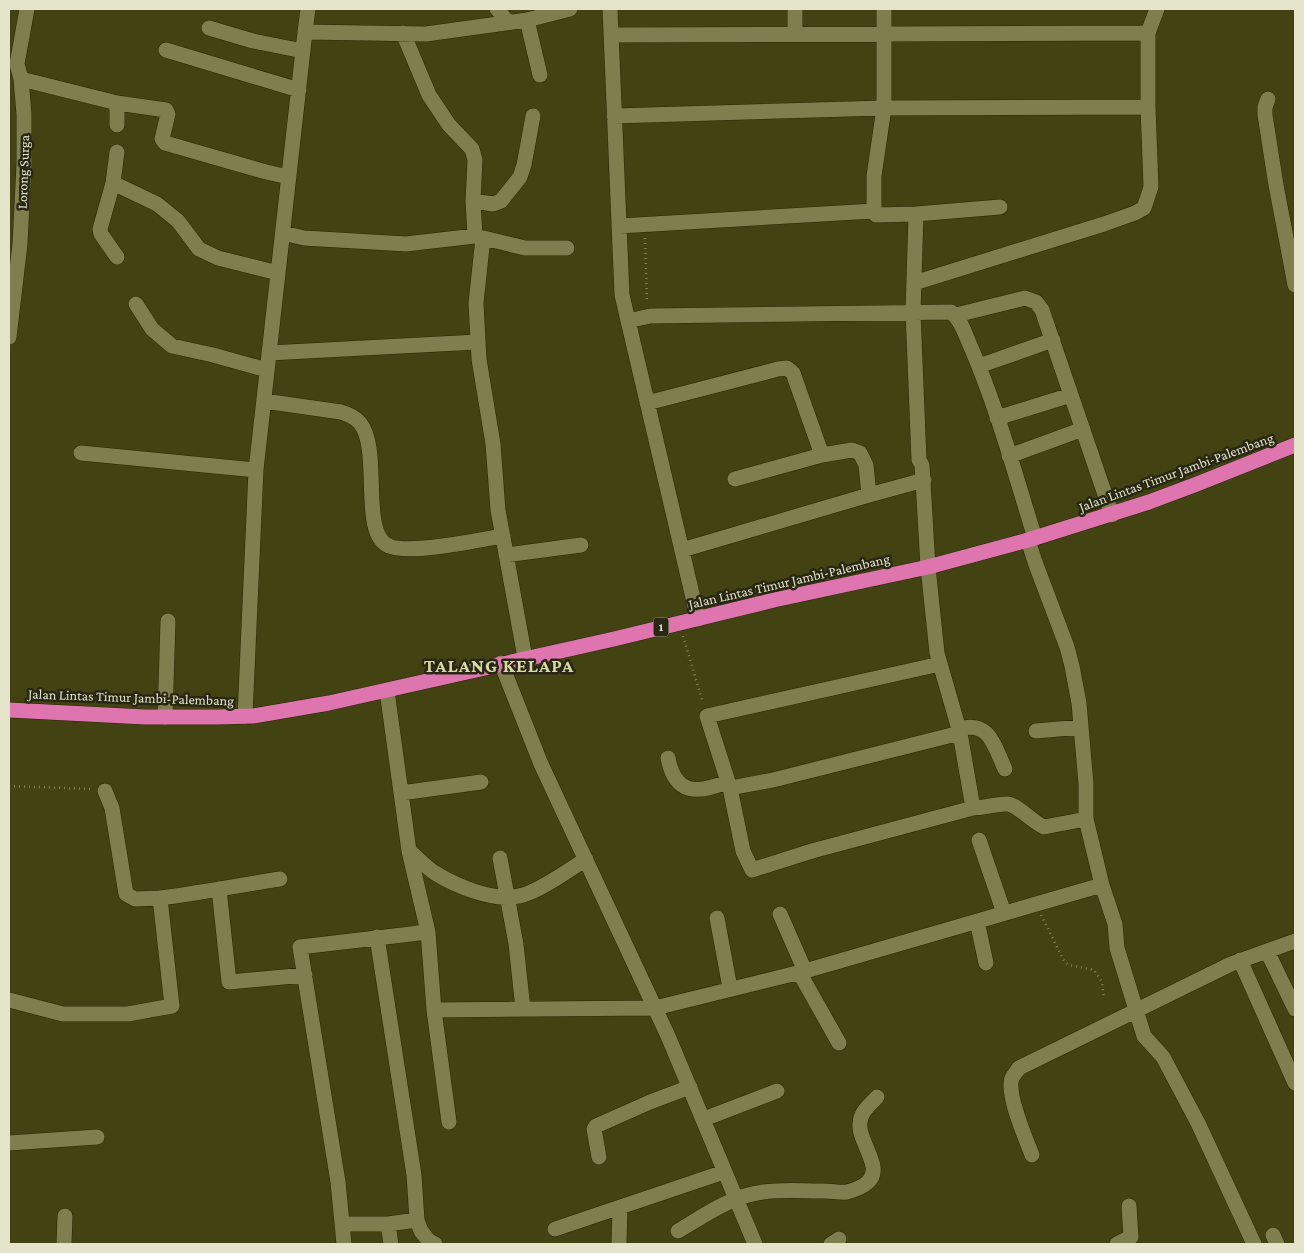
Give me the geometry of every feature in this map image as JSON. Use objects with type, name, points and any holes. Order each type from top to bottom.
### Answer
[{"type":"highway","name":"Jalan Lintas Timur Jambi-Palembang","points":[[9,710],[84,714],[246,716],[329,703],[928,566],[1032,539],[1112,514],[1197,484],[1295,445]]},
{"type":"street","name":"Lorong Surga","points":[[9,337],[20,244],[24,164],[24,114],[17,64],[27,9]]},
{"type":"street","points":[[246,716],[256,470],[308,9]]},
{"type":"street","points":[[497,9],[508,22]]},
{"type":"street","points":[[305,32],[426,34],[527,20],[570,9]]},
{"type":"street","points":[[610,9],[622,295],[698,618]]},
{"type":"street","points":[[795,9],[795,33]]},
{"type":"street","points":[[874,212],[874,176],[884,108],[884,9]]},
{"type":"street","points":[[914,284],[1104,224],[1144,208],[1151,187],[1148,33],[1157,9]]},
{"type":"street","points":[[527,20],[540,76]]},
{"type":"street","points":[[209,28],[253,41],[303,50]]},
{"type":"street","points":[[403,33],[429,95],[449,125],[472,149],[475,160],[473,200],[482,257],[477,287],[477,342],[493,444],[498,510],[525,658]]},
{"type":"street","points":[[611,35],[1148,33]]},
{"type":"street","points":[[166,50],[299,90]]},
{"type":"street","points":[[20,79],[117,103],[166,110],[168,114],[162,139],[165,143],[289,177]]},
{"type":"street","points":[[1268,99],[1265,115],[1295,284]]},
{"type":"street","points":[[117,103],[117,125]]},
{"type":"street","points":[[614,116],[884,108],[1148,107]]},
{"type":"street","points":[[473,200],[493,204],[501,201],[520,177],[524,166],[533,116]]},
{"type":"street","points":[[117,152],[113,183],[100,229],[101,234],[117,257]]},
{"type":"street","points":[[113,183],[157,204],[178,221],[199,249],[218,258],[278,273]]},
{"type":"street","points":[[619,226],[874,212],[876,215],[883,216],[1000,207]]},
{"type":"street","points":[[916,214],[913,312],[919,460],[922,465],[924,480],[928,566],[937,653],[959,731],[973,808]]},
{"type":"street","points":[[283,233],[304,238],[406,244],[479,237],[525,248],[567,248]]},
{"type":"street","points":[[956,315],[1025,298],[1031,299],[1042,310],[1112,514]]},
{"type":"street","points":[[136,304],[152,329],[172,346],[267,370]]},
{"type":"street","points":[[628,321],[650,316],[913,312],[951,312],[956,315],[979,366],[997,418],[1032,539],[1035,562],[1067,647],[1079,703],[1086,784],[1086,819],[1102,885],[1115,924],[1117,948],[1144,1036],[1168,1065],[1198,1123],[1254,1244]]},
{"type":"street","points":[[979,366],[1052,340]]},
{"type":"street","points":[[269,353],[477,342]]},
{"type":"street","points":[[647,403],[787,368],[793,373],[822,455]]},
{"type":"street","points":[[997,418],[1071,395]]},
{"type":"street","points":[[264,401],[341,412],[352,416],[359,422],[367,436],[370,450],[372,508],[376,531],[382,542],[388,546],[411,548],[439,546],[503,536]]},
{"type":"street","points":[[1009,456],[1083,429]]},
{"type":"street","points":[[735,479],[822,455],[852,450],[860,453],[866,465],[869,495]]},
{"type":"street","points":[[81,454],[256,470]]},
{"type":"street","points":[[682,550],[924,480]]},
{"type":"street","points":[[506,555],[581,546]]},
{"type":"street","points":[[165,716],[168,621]]},
{"type":"street","points":[[501,664],[541,764],[690,1087],[755,1244]]},
{"type":"street","points":[[940,664],[708,716],[728,785],[743,851],[752,870],[812,851],[973,808],[1007,804],[1014,806],[1044,828],[1086,819]]},
{"type":"street","points":[[387,691],[409,851],[428,932],[434,1010],[449,1122]]},
{"type":"street","points":[[668,758],[676,782],[699,790],[773,780],[974,727],[983,730],[989,736],[1005,769]]},
{"type":"street","points":[[1036,731],[1081,727]]},
{"type":"street","points":[[401,793],[481,782]]},
{"type":"street","points":[[106,791],[112,808],[126,894],[135,899],[203,893],[280,880]]},
{"type":"street","points":[[979,840],[1004,913]]},
{"type":"street","points":[[409,851],[434,872],[459,886],[493,896],[506,897],[520,896],[559,878],[586,860]]},
{"type":"street","points":[[500,858],[516,944],[523,1009]]},
{"type":"street","points":[[434,1010],[654,1008],[802,972],[1102,885]]},
{"type":"street","points":[[219,889],[229,982],[305,975]]},
{"type":"street","points":[[9,1000],[63,1014],[128,1014],[172,1006],[160,898]]},
{"type":"street","points":[[780,914],[802,972],[840,1043]]},
{"type":"street","points":[[717,918],[730,988]]},
{"type":"street","points":[[977,921],[986,963]]},
{"type":"street","points":[[344,1244],[338,1182],[300,947],[428,932]]},
{"type":"street","points":[[377,938],[414,1175],[417,1220],[421,1231],[435,1244]]},
{"type":"street","points":[[1032,1155],[1015,1109],[1011,1083],[1013,1076],[1020,1068],[1240,960],[1295,941]]},
{"type":"street","points":[[1267,951],[1295,1009]]},
{"type":"street","points":[[1240,960],[1295,1084]]},
{"type":"street","points":[[599,1157],[594,1129],[596,1126],[690,1087]]},
{"type":"street","points":[[704,1119],[777,1091]]},
{"type":"street","points":[[678,1231],[735,1198],[763,1192],[780,1191],[847,1192],[863,1186],[870,1180],[873,1169],[859,1128],[863,1112],[877,1097]]},
{"type":"street","points":[[9,1143],[98,1137]]},
{"type":"street","points":[[555,1228],[724,1172]]},
{"type":"street","points":[[1117,1244],[1131,1237],[1129,1206]]},
{"type":"street","points":[[619,1244],[620,1207]]},
{"type":"street","points":[[64,1244],[65,1216]]},
{"type":"street","points":[[342,1224],[388,1224],[417,1220]]},
{"type":"street","points":[[388,1224],[391,1244]]},
{"type":"path","points":[[645,224],[647,304],[650,316]]},
{"type":"path","points":[[679,623],[708,716]]},
{"type":"path","points":[[9,786],[81,788],[106,791]]},
{"type":"path","points":[[1036,905],[1064,961],[1068,965],[1094,970],[1102,982],[1104,998]]},
{"type":"district","name":"TALANG KELAPA","points":[[499,665]]}]
